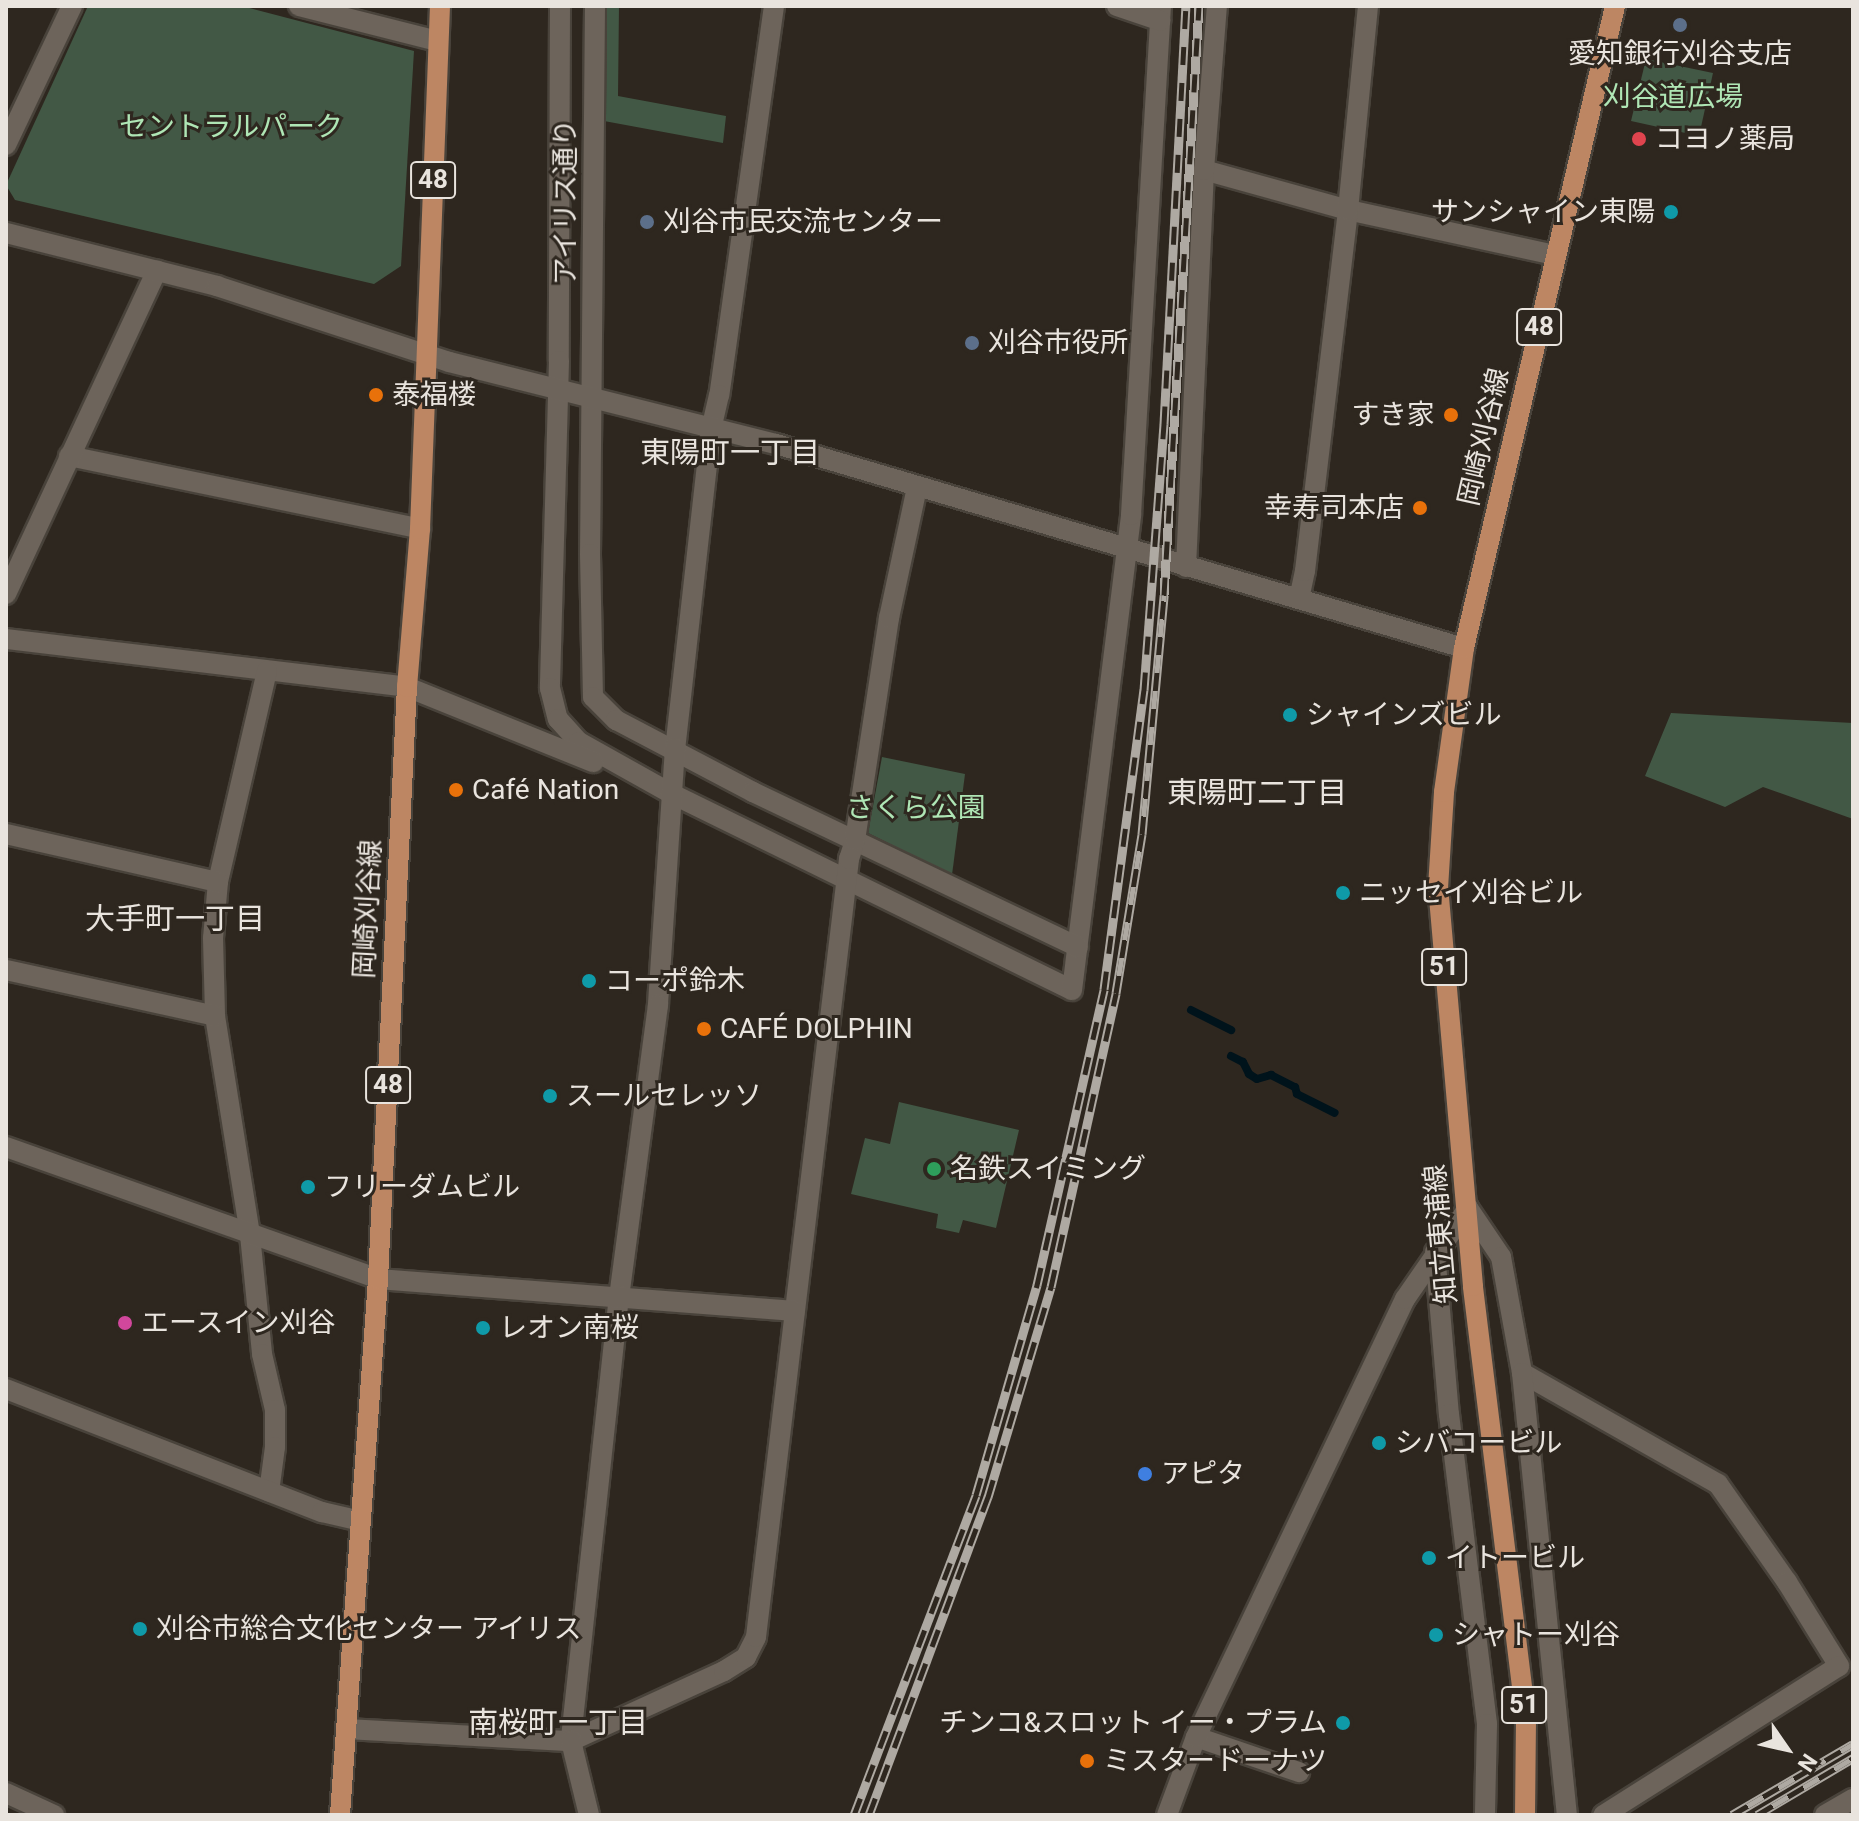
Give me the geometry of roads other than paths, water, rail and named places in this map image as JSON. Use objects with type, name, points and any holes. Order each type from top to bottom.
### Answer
[{"type":"main road","name":"岡崎刈谷線","points":[[340,1815],[378,1279],[407,687],[420,529],[440,6]]},
{"type":"main road","name":"岡崎刈谷線","points":[[1464,648],[1615,6]]},
{"type":"main road","name":"知立東浦線","points":[[1464,648],[1444,792],[1438,888],[1473,1286],[1526,1719],[1525,1815]]},
{"type":"street","points":[[6,145],[72,6]]},
{"type":"street","points":[[299,6],[437,41]]},
{"type":"street","points":[[560,6],[557,389],[550,688],[558,719],[579,742],[672,794],[1072,990],[1128,550],[1161,13],[1117,6]]},
{"type":"street","name":"アイリス通り","points":[[595,6],[590,554],[593,697],[616,720],[675,748],[753,792],[1078,947]]},
{"type":"street","points":[[589,1815],[571,1741],[619,1296],[658,1005],[675,748],[711,429],[719,395],[774,6]]},
{"type":"street","points":[[1186,567],[1204,170],[1217,6]]},
{"type":"street","points":[[1299,599],[1305,571],[1348,210],[1368,6]]},
{"type":"street","points":[[1204,170],[1348,210],[1555,255]]},
{"type":"street","points":[[6,233],[157,270],[427,354],[776,444],[1464,648]]},
{"type":"street","points":[[6,594],[157,270]]},
{"type":"street","points":[[69,456],[420,529]]},
{"type":"street","points":[[347,1729],[571,1741],[724,1671],[746,1657],[756,1637],[846,880],[855,840],[889,618],[917,487]]},
{"type":"street","points":[[6,639],[407,687],[672,794]]},
{"type":"street","points":[[267,671],[218,882],[213,938],[215,1016],[250,1235],[262,1354],[275,1410],[275,1447],[269,1492]]},
{"type":"street","points":[[6,834],[218,882]]},
{"type":"street","points":[[6,970],[215,1016]]},
{"type":"street","points":[[6,1147],[378,1279],[795,1311]]},
{"type":"street","points":[[1167,1815],[1196,1737],[1405,1299],[1468,1208],[1501,1257],[1522,1373],[1567,1815]]},
{"type":"street","points":[[1435,1252],[1449,1414],[1487,1724],[1485,1815]]},
{"type":"street","points":[[1522,1373],[1718,1484],[1787,1582],[1839,1666],[1603,1815]]},
{"type":"street","points":[[6,1389],[322,1512],[361,1521]]},
{"type":"street","points":[[1196,1737],[1299,1772]]},
{"type":"street","points":[[6,1793],[54,1815]]},
{"type":"street","points":[[1825,1815],[1853,1799]]},
{"type":"waterway","points":[[1191,1010],[1231,1030]]},
{"type":"waterway","points":[[1231,1056],[1243,1062],[1249,1074],[1257,1079],[1271,1075],[1295,1087],[1297,1094],[1335,1113]]},
{"type":"railway","points":[[854,1815],[976,1495],[1037,1285],[1104,989],[1144,690],[1164,424],[1186,6]]},
{"type":"railway","points":[[869,1815],[988,1497],[1051,1287],[1116,993],[1142,834],[1164,595],[1199,6]]},
{"type":"railway","points":[[1732,1815],[1853,1744]]},
{"type":"railway","points":[[1757,1815],[1853,1758]]},
{"type":"place","name":"愛知銀行刈谷支店","points":[[1680,25]]},
{"type":"place","name":"コヨノ薬局","points":[[1639,139]]},
{"type":"place","name":"サンシャイン東陽","points":[[1671,212]]},
{"type":"place","name":"刈谷市民交流センター","points":[[647,222]]},
{"type":"place","name":"刈谷市役所","points":[[972,343]]},
{"type":"place","name":"泰福楼","points":[[376,395]]},
{"type":"place","name":"すき家","points":[[1451,415]]},
{"type":"place","name":"幸寿司本店","points":[[1420,508]]},
{"type":"place","name":"シャインズビル","points":[[1290,715]]},
{"type":"place","name":"Café Nation","points":[[456,790]]},
{"type":"place","name":"ニッセイ刈谷ビル","points":[[1343,893]]},
{"type":"place","name":"コーポ鈴木","points":[[589,981]]},
{"type":"place","name":"CAFÉ DOLPHIN","points":[[704,1029]]},
{"type":"place","name":"スールセレッソ","points":[[550,1096]]},
{"type":"place","name":"名鉄スイミング","points":[[934,1169]]},
{"type":"place","name":"フリーダムビル","points":[[308,1187]]},
{"type":"place","name":"エースイン刈谷","points":[[125,1323]]},
{"type":"place","name":"レオン南桜","points":[[483,1328]]},
{"type":"place","name":"シバコービル","points":[[1379,1443]]},
{"type":"place","name":"アピタ","points":[[1145,1474]]},
{"type":"place","name":"イトービル","points":[[1429,1558]]},
{"type":"place","name":"刈谷市総合文化センター アイリス","points":[[140,1629]]},
{"type":"place","name":"シャトー刈谷","points":[[1436,1635]]},
{"type":"place","name":"チンコ&スロット イー・プラム","points":[[1343,1723]]},
{"type":"place","name":"ミスタードーナツ","points":[[1087,1761]]},
{"type":"district","name":"東陽町一丁目","points":[[730,453]]},
{"type":"district","name":"東陽町二丁目","points":[[1257,793]]},
{"type":"district","name":"大手町一丁目","points":[[175,919]]},
{"type":"district","name":"南桜町一丁目","points":[[558,1723]]},
{"type":"park label","name":"刈谷道広場","points":[[1673,97]]},
{"type":"park label","name":"セントラルパーク","points":[[231,127]]},
{"type":"park label","name":"さくら公園","points":[[916,808]]}]
